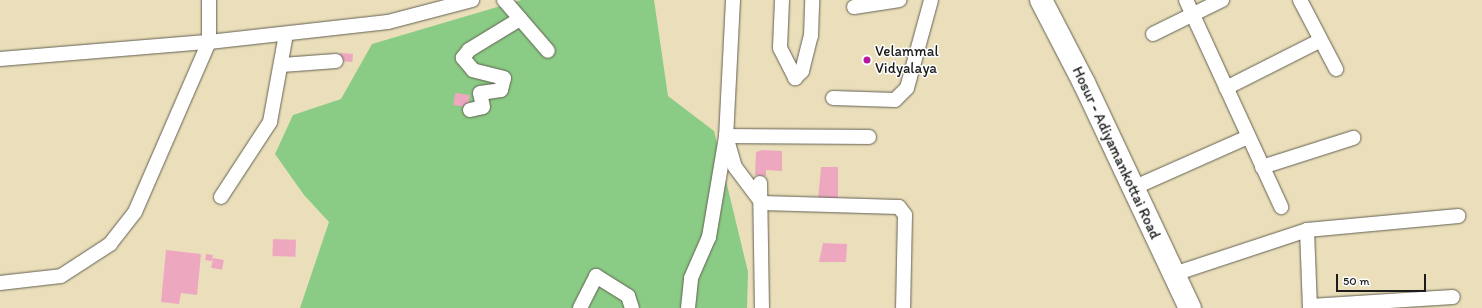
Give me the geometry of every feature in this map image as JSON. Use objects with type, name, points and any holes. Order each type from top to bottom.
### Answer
[{"type":"highway","name":"Hosur - Adiyamankottai Road","points":[[1041,0],[1190,308]]},
{"type":"street","points":[[0,283],[61,276],[110,244],[135,212],[209,42],[209,0]]},
{"type":"street","points":[[0,59],[209,42],[388,22],[472,0]]},
{"type":"street","points":[[504,0],[548,51]]},
{"type":"street","points":[[688,308],[691,278],[709,237],[726,136],[733,0]]},
{"type":"street","points":[[782,0],[780,48],[795,78],[802,71],[810,36],[812,0]]},
{"type":"street","points":[[854,7],[899,0]]},
{"type":"street","points":[[833,98],[895,100],[907,88],[931,0]]},
{"type":"street","points":[[1186,0],[1281,207]]},
{"type":"street","points":[[1153,34],[1222,0]]},
{"type":"street","points":[[1300,0],[1336,69]]},
{"type":"street","points":[[470,110],[483,107],[480,93],[501,90],[504,78],[473,70],[463,58],[469,50],[520,19]]},
{"type":"street","points":[[221,197],[270,122],[282,65],[286,34]]},
{"type":"street","points":[[1226,88],[1321,40]]},
{"type":"street","points":[[282,65],[336,61]]},
{"type":"street","points":[[726,136],[869,137]]},
{"type":"street","points":[[726,136],[735,167],[762,203]]},
{"type":"street","points":[[1133,188],[1248,137]]},
{"type":"street","points":[[1262,167],[1353,138]]},
{"type":"street","points":[[760,183],[762,203],[762,308]]},
{"type":"street","points":[[762,203],[899,207],[905,215],[903,308]]},
{"type":"street","points":[[1174,274],[1307,230],[1458,216]]},
{"type":"street","points":[[1307,230],[1310,307],[1453,297]]},
{"type":"street","points":[[580,308],[596,276],[628,296],[632,308]]},
{"type":"green space","points":[[521,0],[654,0],[668,96],[714,131],[748,272],[747,308],[300,308],[329,222],[304,195],[275,154],[293,115],[341,99],[372,44]]},
{"type":"building","points":[[340,53],[353,54],[352,62],[339,61]]},
{"type":"building","points":[[455,93],[470,95],[468,107],[453,105]]},
{"type":"building","points":[[762,150],[782,151],[782,171],[766,170],[766,176],[755,175],[756,152]]},
{"type":"building","points":[[821,167],[838,167],[838,199],[818,199]]},
{"type":"building","points":[[273,239],[296,240],[295,257],[272,256]]},
{"type":"building","points":[[823,243],[847,244],[846,262],[819,262]]},
{"type":"building","points":[[166,250],[201,254],[197,295],[181,293],[179,304],[161,302]]},
{"type":"building","points":[[206,254],[213,255],[212,261],[205,260]]},
{"type":"building","points":[[213,258],[224,260],[222,270],[211,268]]},
{"type":"place","name":"Velammal Vidyalaya","points":[[867,60]]}]
